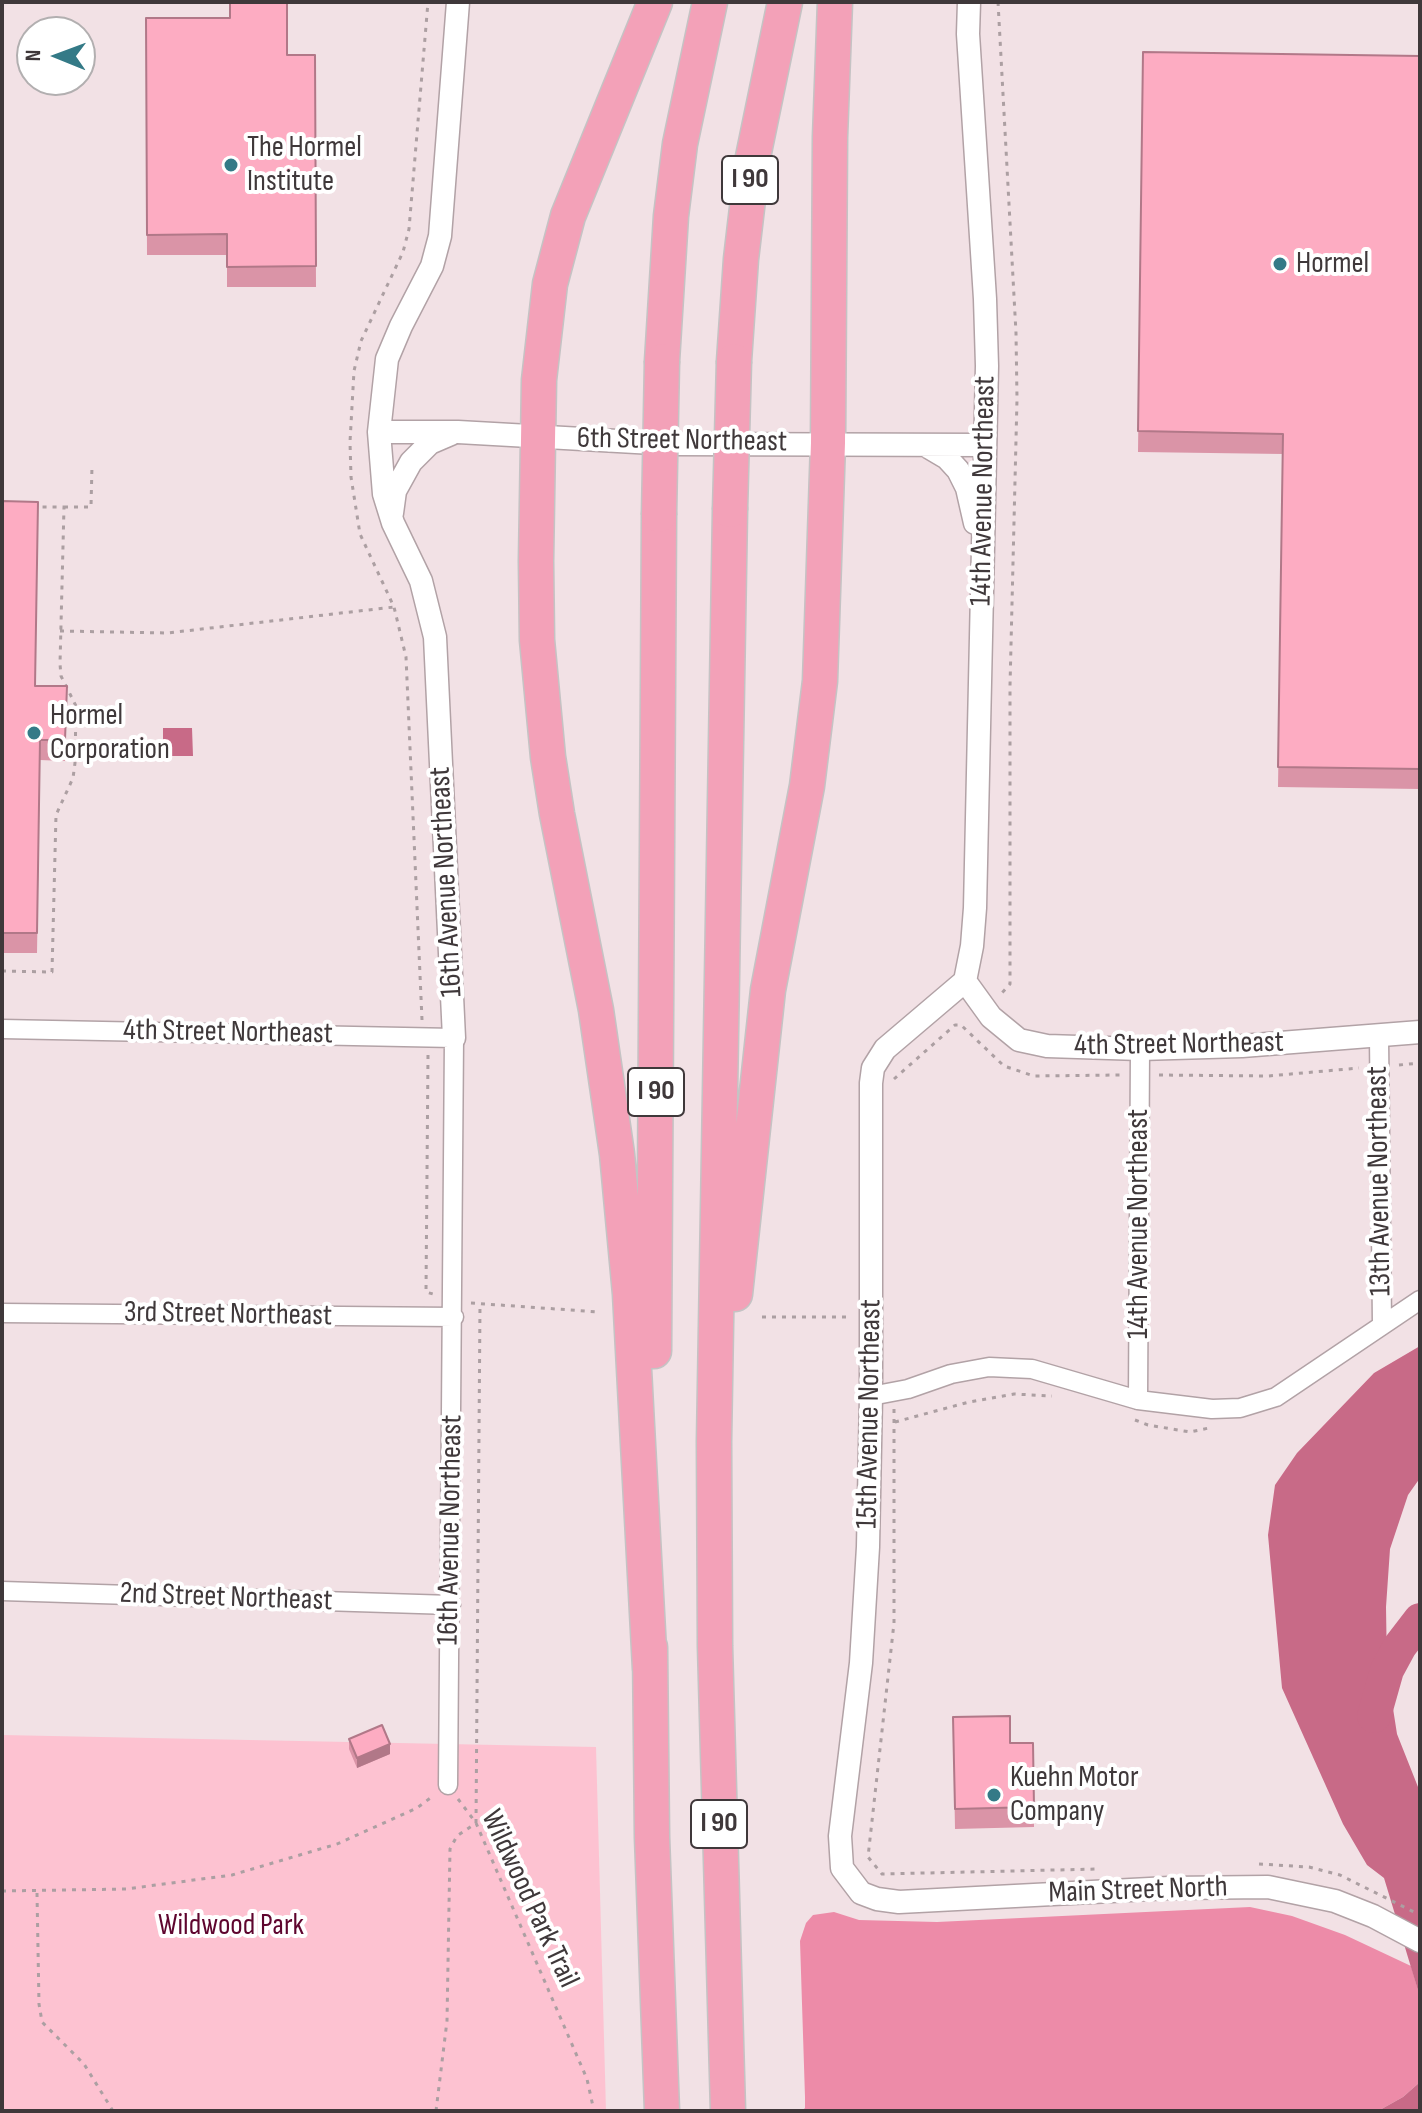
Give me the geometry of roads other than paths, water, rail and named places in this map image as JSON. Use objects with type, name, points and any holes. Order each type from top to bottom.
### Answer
[{"type":"highway","points":[[650,1669],[630,1294],[617,1154],[596,1010],[557,814],[541,698],[536,577],[537,436],[544,325],[556,256],[568,216],[655,2]]},
{"type":"highway","name":"I 90","points":[[662,2111],[654,1926],[650,1669],[662,361],[671,216],[680,144],[710,2]]},
{"type":"highway","name":"I 90","points":[[728,2111],[714,1538],[716,1232],[734,361],[753,157],[785,2]]},
{"type":"highway","points":[[714,1538],[725,1392],[761,1039],[807,786],[820,681],[828,443],[830,137],[835,2]]},
{"type":"street","name":"16th Avenue Northeast","points":[[448,1785],[454,1038],[435,637],[421,581],[384,494],[379,432],[387,359],[432,266],[440,236],[458,2]]},
{"type":"street","name":"14th Avenue Northeast","points":[[965,981],[975,908],[985,445],[985,299],[968,34],[969,2]]},
{"type":"street","name":"6th Street Northeast","points":[[379,432],[458,432],[627,443],[985,445]]},
{"type":"street","points":[[392,518],[395,491],[411,462],[430,443],[458,432]]},
{"type":"street","points":[[924,444],[937,450],[958,470],[967,488],[982,559]]},
{"type":"street","name":"4th Street Northeast","points":[[965,981],[991,1017],[1019,1040],[1047,1046],[1140,1049],[1242,1046],[1420,1032]]},
{"type":"street","name":"15th Avenue Northeast","points":[[852,1883],[842,1868],[840,1836],[866,1608],[871,1396],[871,1083],[873,1068],[885,1049],[965,981]]},
{"type":"street","name":"4th Street Northeast","points":[[2,1029],[454,1038]]},
{"type":"street","name":"13th Avenue Northeast","points":[[1379,1037],[1382,1325]]},
{"type":"street","name":"14th Avenue Northeast","points":[[1138,1400],[1140,1049]]},
{"type":"street","points":[[871,1396],[989,1367],[1032,1369],[1138,1400],[1212,1409],[1240,1408],[1276,1397],[1420,1300]]},
{"type":"street","name":"3rd Street Northeast","points":[[2,1313],[454,1317]]},
{"type":"street","name":"2nd Street Northeast","points":[[2,1591],[451,1605]]},
{"type":"street","name":"Main Street North","points":[[852,1883],[861,1893],[899,1902],[1169,1888],[1268,1887],[1335,1901],[1373,1916],[1420,1941]]},
{"type":"waterway","points":[[1374,1716],[1387,1670],[1420,1620]]},
{"type":"place","name":"The Hormel Institute","points":[[231,165]]},
{"type":"place","name":"Hormel","points":[[1280,264]]},
{"type":"place","name":"Hormel Corporation","points":[[34,733]]},
{"type":"place","name":"Kuehn Motor Company","points":[[994,1795]]},
{"type":"park label","name":"Wildwood Park","points":[[231,1926]]}]
